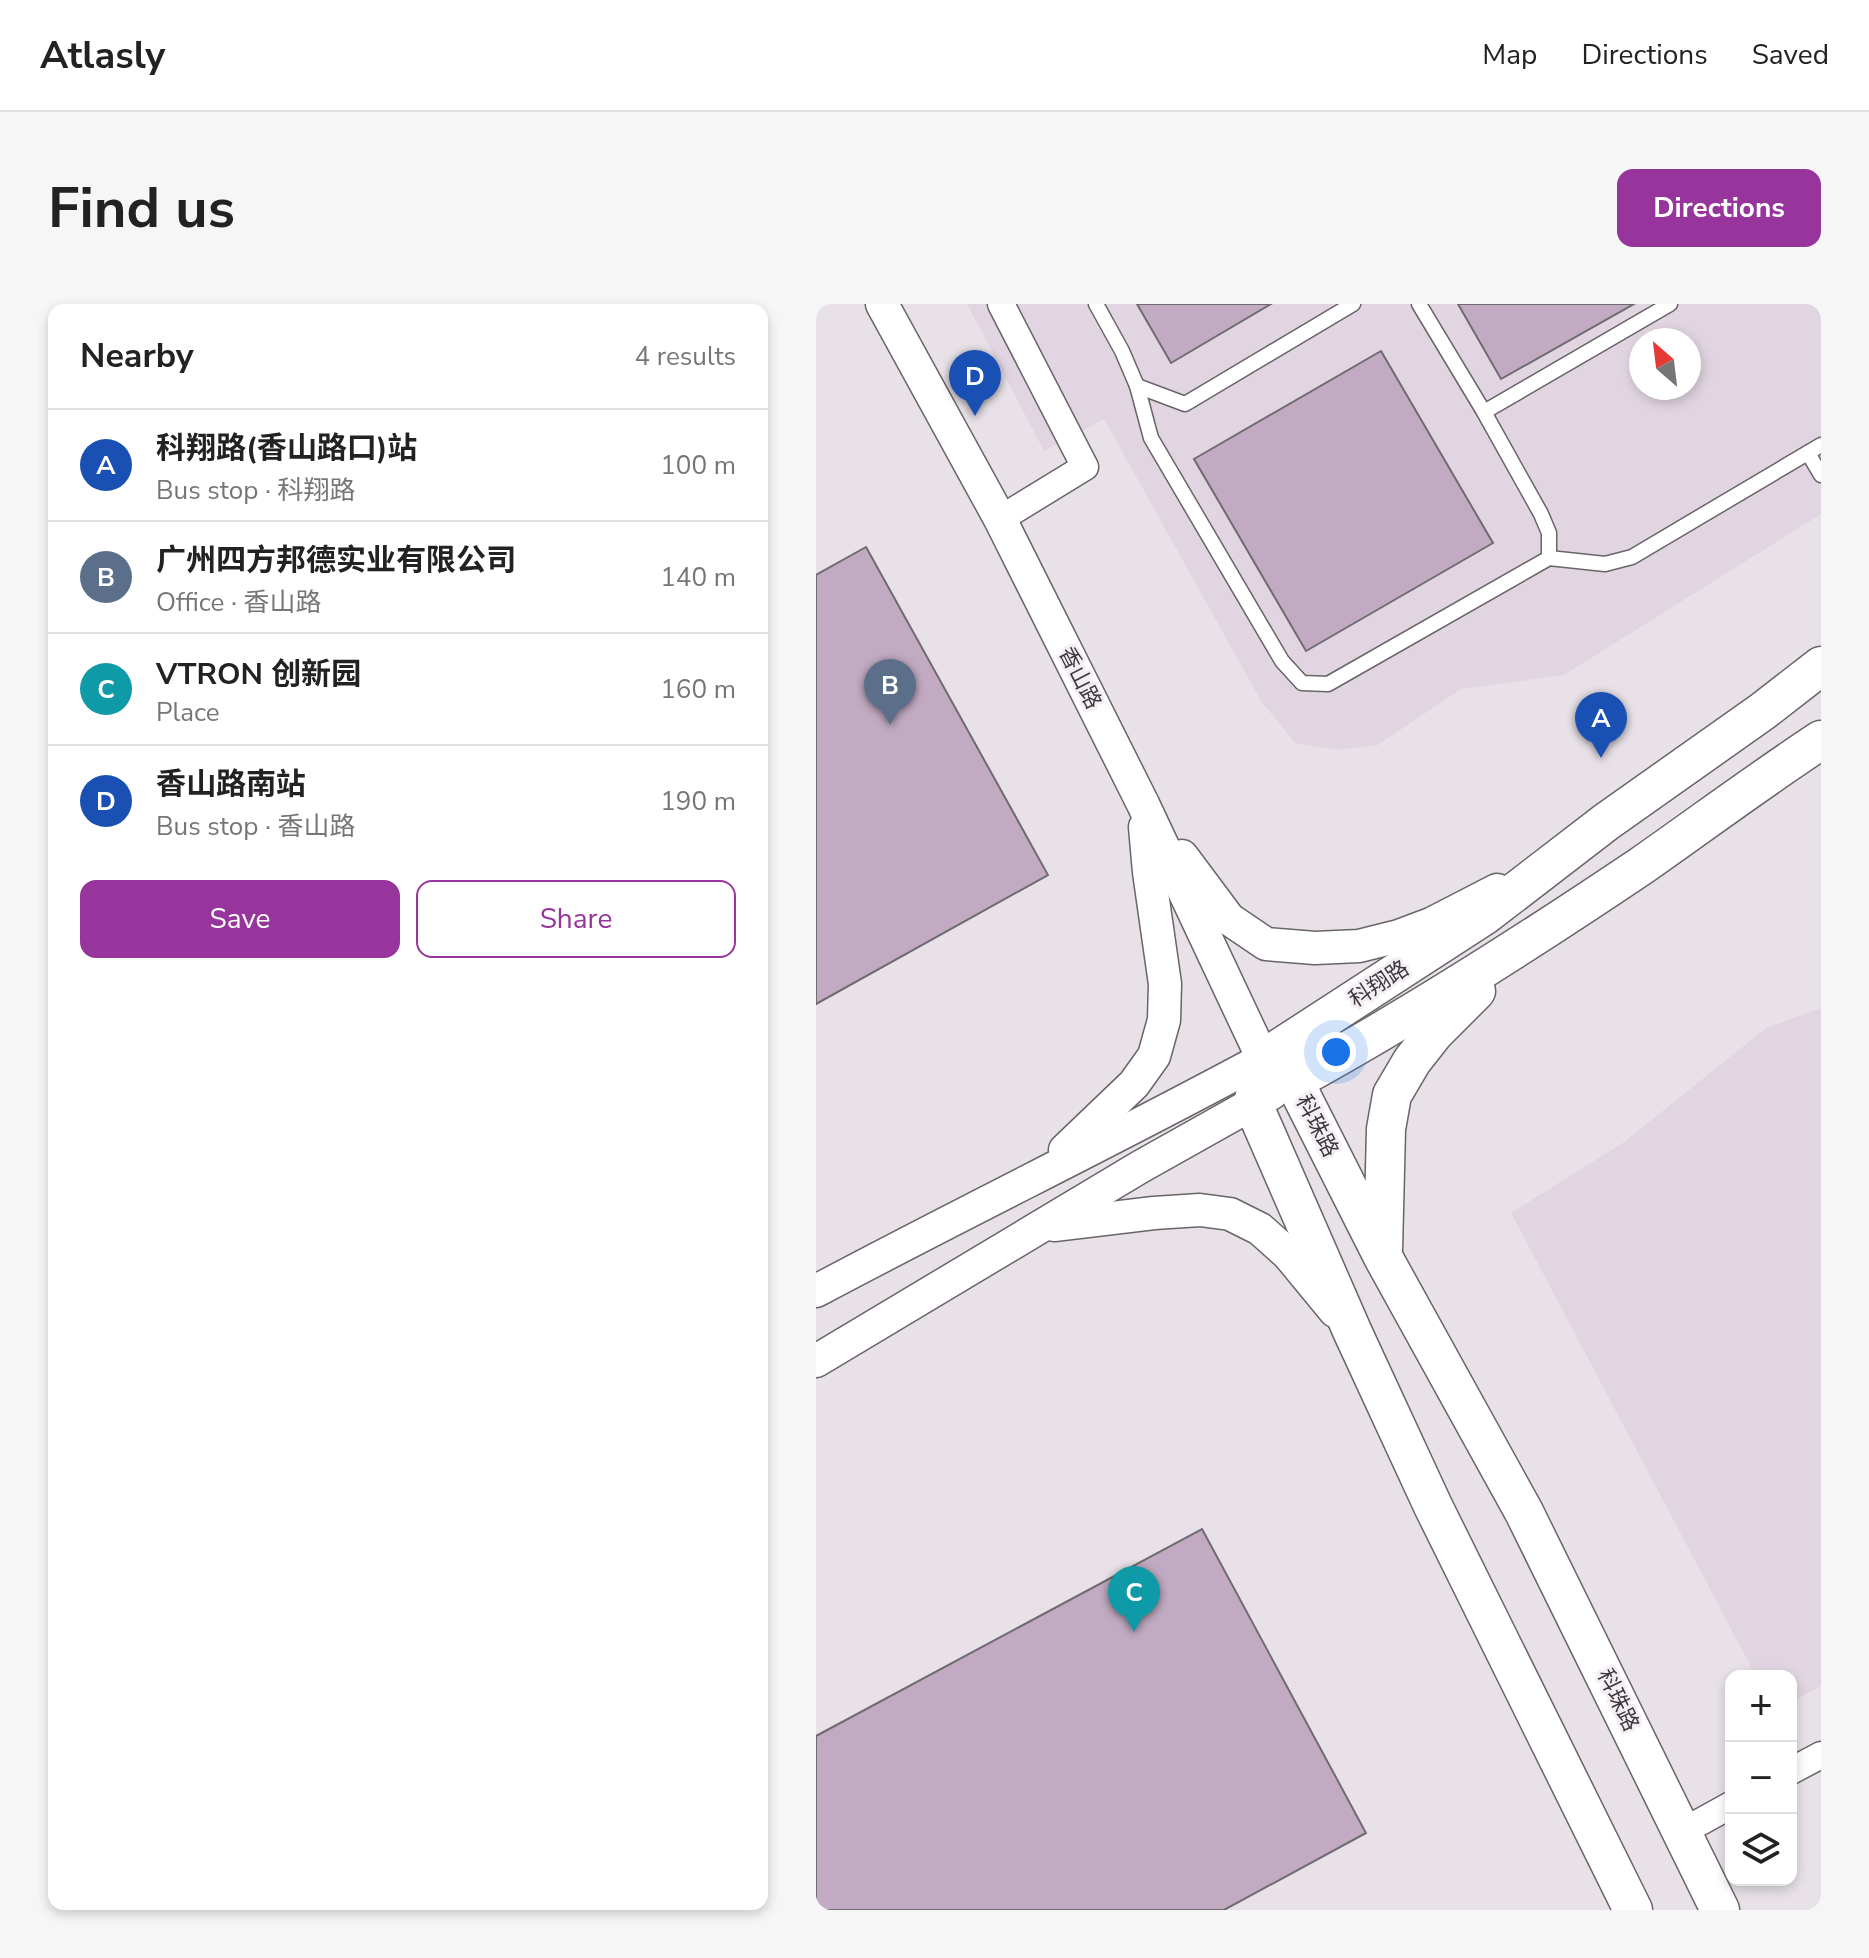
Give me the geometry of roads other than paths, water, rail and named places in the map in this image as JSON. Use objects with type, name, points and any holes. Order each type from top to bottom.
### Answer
[{"type":"main road","name":"科翔路","points":[[1263,1059],[1485,915],[1556,859],[1821,666]]},
{"type":"main road","name":"科翔路","points":[[1294,1081],[1365,1042],[1530,940],[1821,740]]},
{"type":"main road","points":[[1383,1257],[1386,1129],[1392,1095],[1412,1061],[1434,1033],[1530,940]]},
{"type":"main road","points":[[1263,1059],[1253,1104],[1433,1506],[1633,1910]]},
{"type":"main road","name":"科珠路","points":[[1263,1059],[1294,1081],[1383,1257],[1524,1512],[1720,1910]]},
{"type":"street","name":"香山路","points":[[882,304],[1000,519],[1143,804],[1263,1059]]},
{"type":"street","points":[[1000,519],[1085,467],[1001,304]]},
{"type":"street","points":[[1143,804],[1229,919],[1266,944],[1315,948],[1359,946],[1399,936],[1431,924],[1556,859]]},
{"type":"street","points":[[1041,1174],[1134,1084],[1154,1056],[1158,1044],[1164,1020],[1165,984],[1143,804]]},
{"type":"street","name":"科翔路","points":[[816,1291],[1263,1059]]},
{"type":"street","name":"科翔路","points":[[816,1361],[1140,1167],[1294,1081]]},
{"type":"street","points":[[1043,1226],[1200,1210],[1230,1214],[1260,1229],[1288,1254],[1353,1333]]},
{"type":"street","points":[[1797,1768],[1821,1755]]},
{"type":"street","points":[[1682,1832],[1725,1808]]},
{"type":"lane","points":[[1096,304],[1137,386],[1151,438],[1282,661],[1302,683],[1328,684],[1549,558],[1605,564],[1632,557],[1815,449],[1821,475]]},
{"type":"lane","points":[[1137,386],[1185,404],[1353,304]]},
{"type":"lane","points":[[1419,304],[1484,412],[1549,533],[1549,558]]},
{"type":"lane","points":[[1484,412],[1670,304]]},
{"type":"place","name":"香山路南站","points":[[975,416]]},
{"type":"place","name":"广州四方邦德实业有限公司","points":[[890,725]]},
{"type":"place","name":"科翔路(香山路口)站","points":[[1601,758]]},
{"type":"place","name":"VTRON 创新园","points":[[1134,1632]]}]
